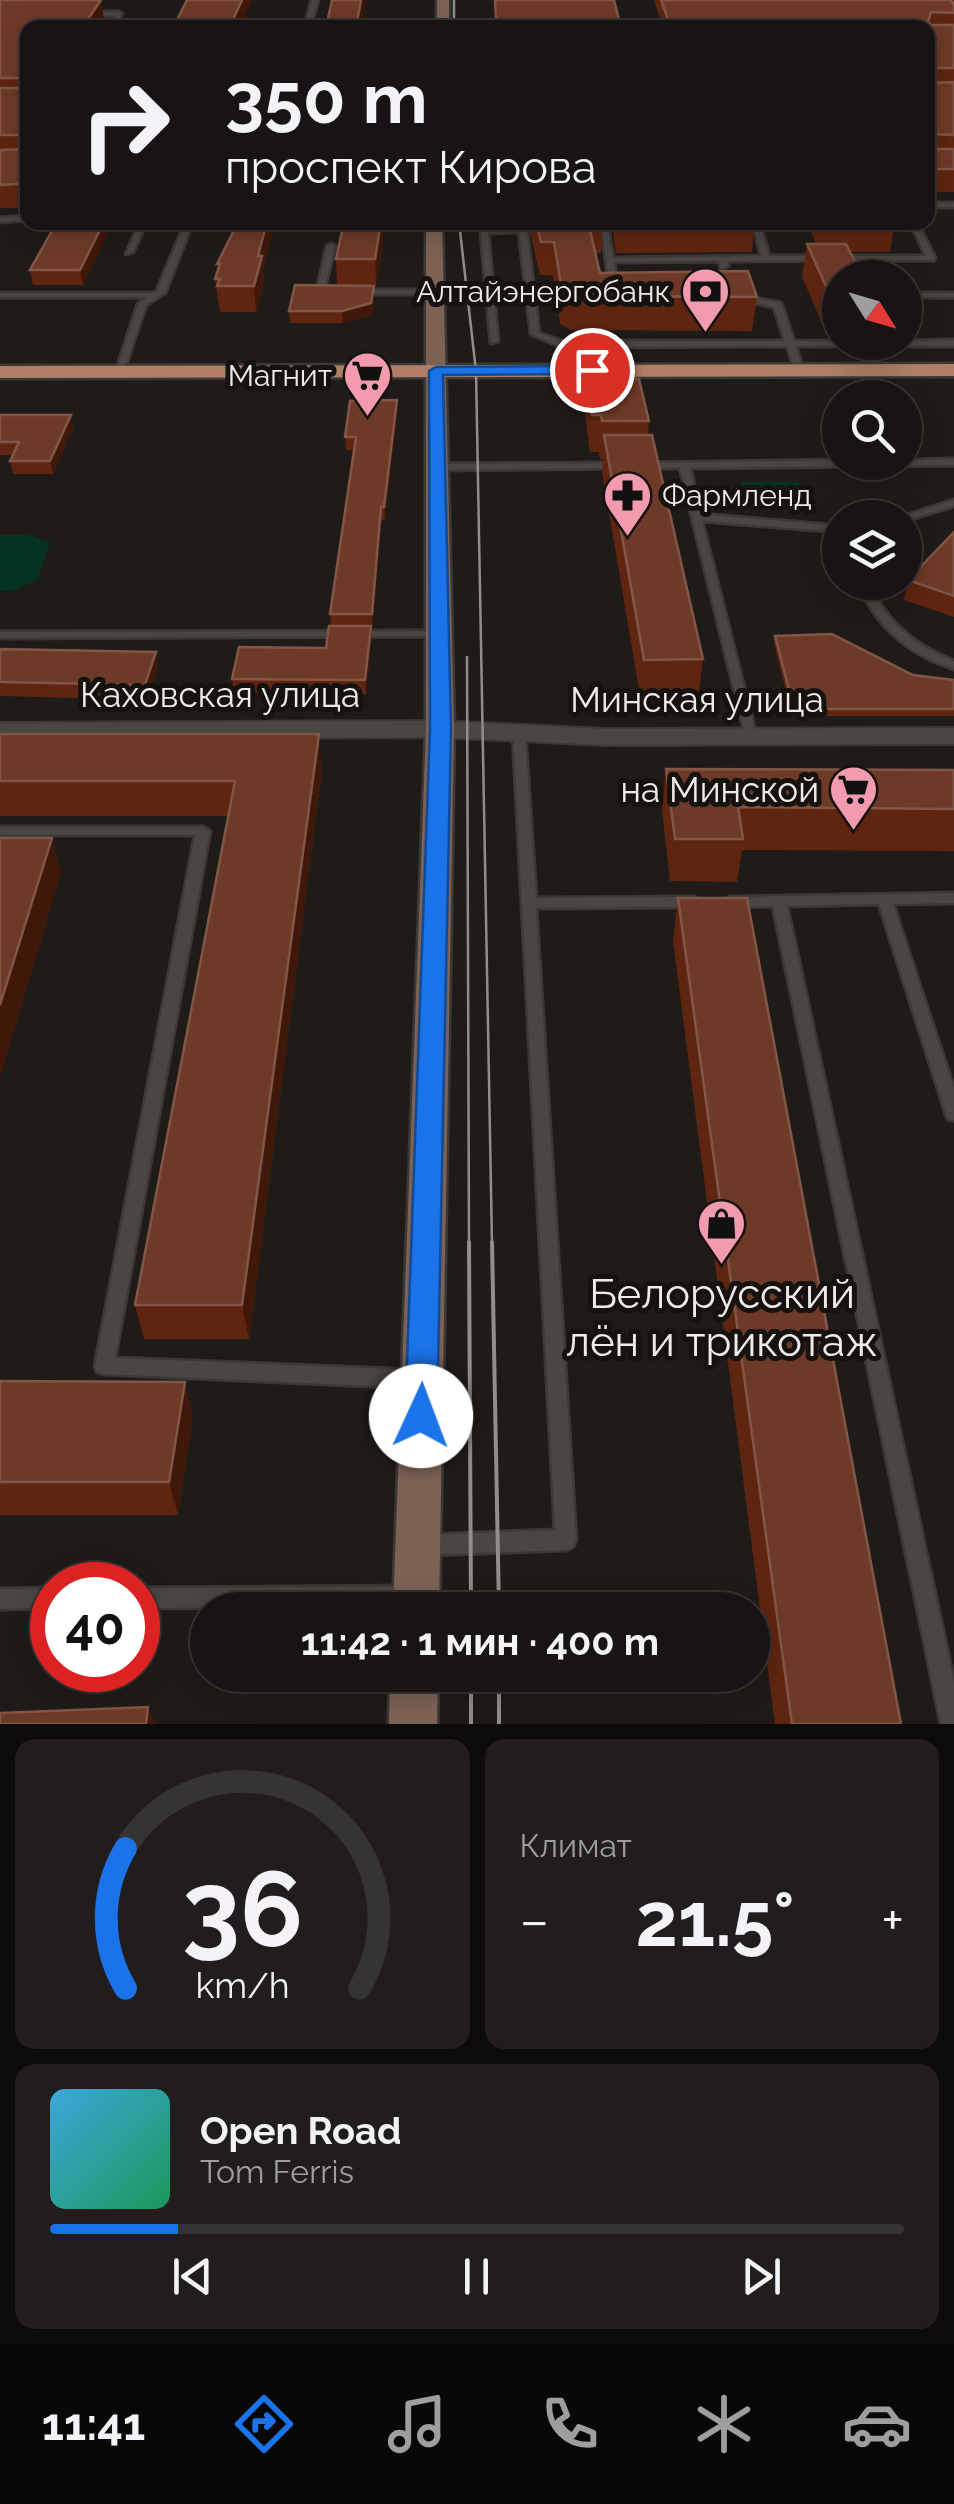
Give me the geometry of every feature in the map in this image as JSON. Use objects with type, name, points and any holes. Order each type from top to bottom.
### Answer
[{"type":"main road","points":[[0,372],[954,370]]},
{"type":"street","points":[[416,1592],[440,728],[434,230]]},
{"type":"street","name":"Минская улица","points":[[440,728],[519,734],[954,736]]},
{"type":"street","name":"Каховская улица","points":[[0,731],[440,728]]},
{"type":"street","points":[[413,1724],[414,1692]]},
{"type":"lane","points":[[80,14],[120,14],[116,20]]},
{"type":"lane","points":[[129,252],[140,230]]},
{"type":"lane","points":[[120,372],[142,304],[158,295],[185,230]]},
{"type":"lane","points":[[483,230],[494,341]]},
{"type":"lane","points":[[539,230],[523,230],[535,334],[561,344],[954,342]]},
{"type":"lane","points":[[605,230],[615,297]]},
{"type":"lane","points":[[719,230],[758,230],[766,259]]},
{"type":"lane","points":[[610,260],[932,258],[917,230]]},
{"type":"lane","points":[[331,246],[319,292],[435,292]]},
{"type":"lane","points":[[722,259],[727,278]]},
{"type":"lane","points":[[0,295],[158,295]]},
{"type":"lane","points":[[922,295],[954,295]]},
{"type":"lane","points":[[732,296],[778,305],[799,370]]},
{"type":"lane","points":[[589,344],[592,370]]},
{"type":"lane","points":[[437,467],[954,462]]},
{"type":"lane","points":[[684,465],[750,735]]},
{"type":"lane","points":[[922,512],[954,503]]},
{"type":"lane","points":[[696,517],[822,528]]},
{"type":"lane","points":[[869,600],[891,629],[954,665]]},
{"type":"lane","points":[[0,636],[439,634]]},
{"type":"lane","points":[[418,1544],[566,1540],[519,734]]},
{"type":"lane","points":[[0,830],[203,832],[104,1366],[422,1379]]},
{"type":"lane","points":[[529,903],[885,902],[954,898]]},
{"type":"lane","points":[[779,902],[952,1724]]},
{"type":"lane","points":[[885,902],[954,1114]]},
{"type":"lane","points":[[0,1598],[30,1598]]},
{"type":"lane","points":[[160,1598],[190,1599]]},
{"type":"green space","points":[[740,482],[799,482],[806,501],[747,500]]},
{"type":"green space","points":[[0,535],[30,535],[50,542],[37,580],[14,591],[0,591]]},
{"type":"building","points":[[0,0],[101,0],[87,20],[20,20],[20,78],[0,78]]},
{"type":"building","points":[[187,0],[242,0],[233,20],[177,20]]},
{"type":"building","points":[[332,0],[361,0],[357,20],[328,20]]},
{"type":"building","points":[[495,0],[614,0],[619,20],[496,20]]},
{"type":"building","points":[[661,0],[950,0],[954,4],[954,13],[931,12],[929,20],[668,20]]},
{"type":"building","points":[[935,25],[954,25],[954,68],[935,68]]},
{"type":"building","points":[[954,82],[954,135],[935,134],[935,83]]},
{"type":"building","points":[[0,88],[20,88],[20,135],[0,135]]},
{"type":"building","points":[[20,149],[18,184],[0,185],[0,150]]},
{"type":"building","points":[[935,149],[954,149],[954,169],[935,169]]},
{"type":"building","points":[[52,230],[100,230],[80,270],[30,270]]},
{"type":"building","points":[[234,230],[265,230],[254,286],[217,286],[217,264]]},
{"type":"building","points":[[342,230],[380,230],[375,259],[336,259]]},
{"type":"building","points":[[538,230],[590,230],[600,273],[748,271],[757,297],[573,296],[562,290],[554,242],[541,242]]},
{"type":"building","points":[[807,244],[846,244],[854,260],[822,260],[822,277]]},
{"type":"building","points":[[295,285],[374,286],[371,303],[342,311],[289,311]]},
{"type":"building","points":[[587,379],[639,379],[649,421],[602,421],[601,415],[592,415]]},
{"type":"building","points":[[397,400],[381,507],[372,614],[330,614],[356,437],[345,437],[350,401]]},
{"type":"building","points":[[0,415],[71,415],[50,461],[10,461],[19,442],[0,442]]},
{"type":"building","points":[[604,435],[652,435],[703,659],[644,660]]},
{"type":"building","points":[[954,532],[954,596],[922,585],[922,565]]},
{"type":"building","points":[[329,626],[371,626],[365,680],[232,679],[239,647],[326,648]]},
{"type":"building","points":[[832,634],[913,675],[954,680],[954,709],[794,709],[775,636]]},
{"type":"building","points":[[0,649],[156,652],[145,685],[0,682]]},
{"type":"building","points":[[0,734],[319,734],[242,1305],[135,1305],[235,781],[0,781]]},
{"type":"building","points":[[666,769],[954,770],[954,809],[738,807],[743,839],[675,839]]},
{"type":"building","points":[[0,838],[52,838],[0,1005]]},
{"type":"building","points":[[678,898],[747,898],[901,1724],[792,1724]]},
{"type":"building","points":[[0,1381],[185,1382],[169,1482],[0,1482]]},
{"type":"building","points":[[148,1707],[146,1724],[0,1724],[0,1713]]},
{"type":"tram line","points":[[454,0],[454,20]]},
{"type":"tram line","points":[[460,230],[476,371],[492,1244]]},
{"type":"tram line","points":[[467,657],[469,1244]]},
{"type":"tram line","points":[[469,1242],[471,1592]]},
{"type":"tram line","points":[[492,1242],[499,1592]]},
{"type":"tram line","points":[[471,1692],[471,1724]]},
{"type":"tram line","points":[[499,1692],[499,1724]]},
{"type":"place","name":"Алтайэнергобанк","points":[[705,334]]},
{"type":"place","name":"Магнит","points":[[367,418]]},
{"type":"place","name":"Фармленд","points":[[627,538]]},
{"type":"place","name":"на Минской","points":[[854,832]]},
{"type":"place","name":"Белорусский лён и трикотаж","points":[[722,1266]]},
{"type":"route","points":[[421,1416],[440,728],[436,371],[592,370]]}]
